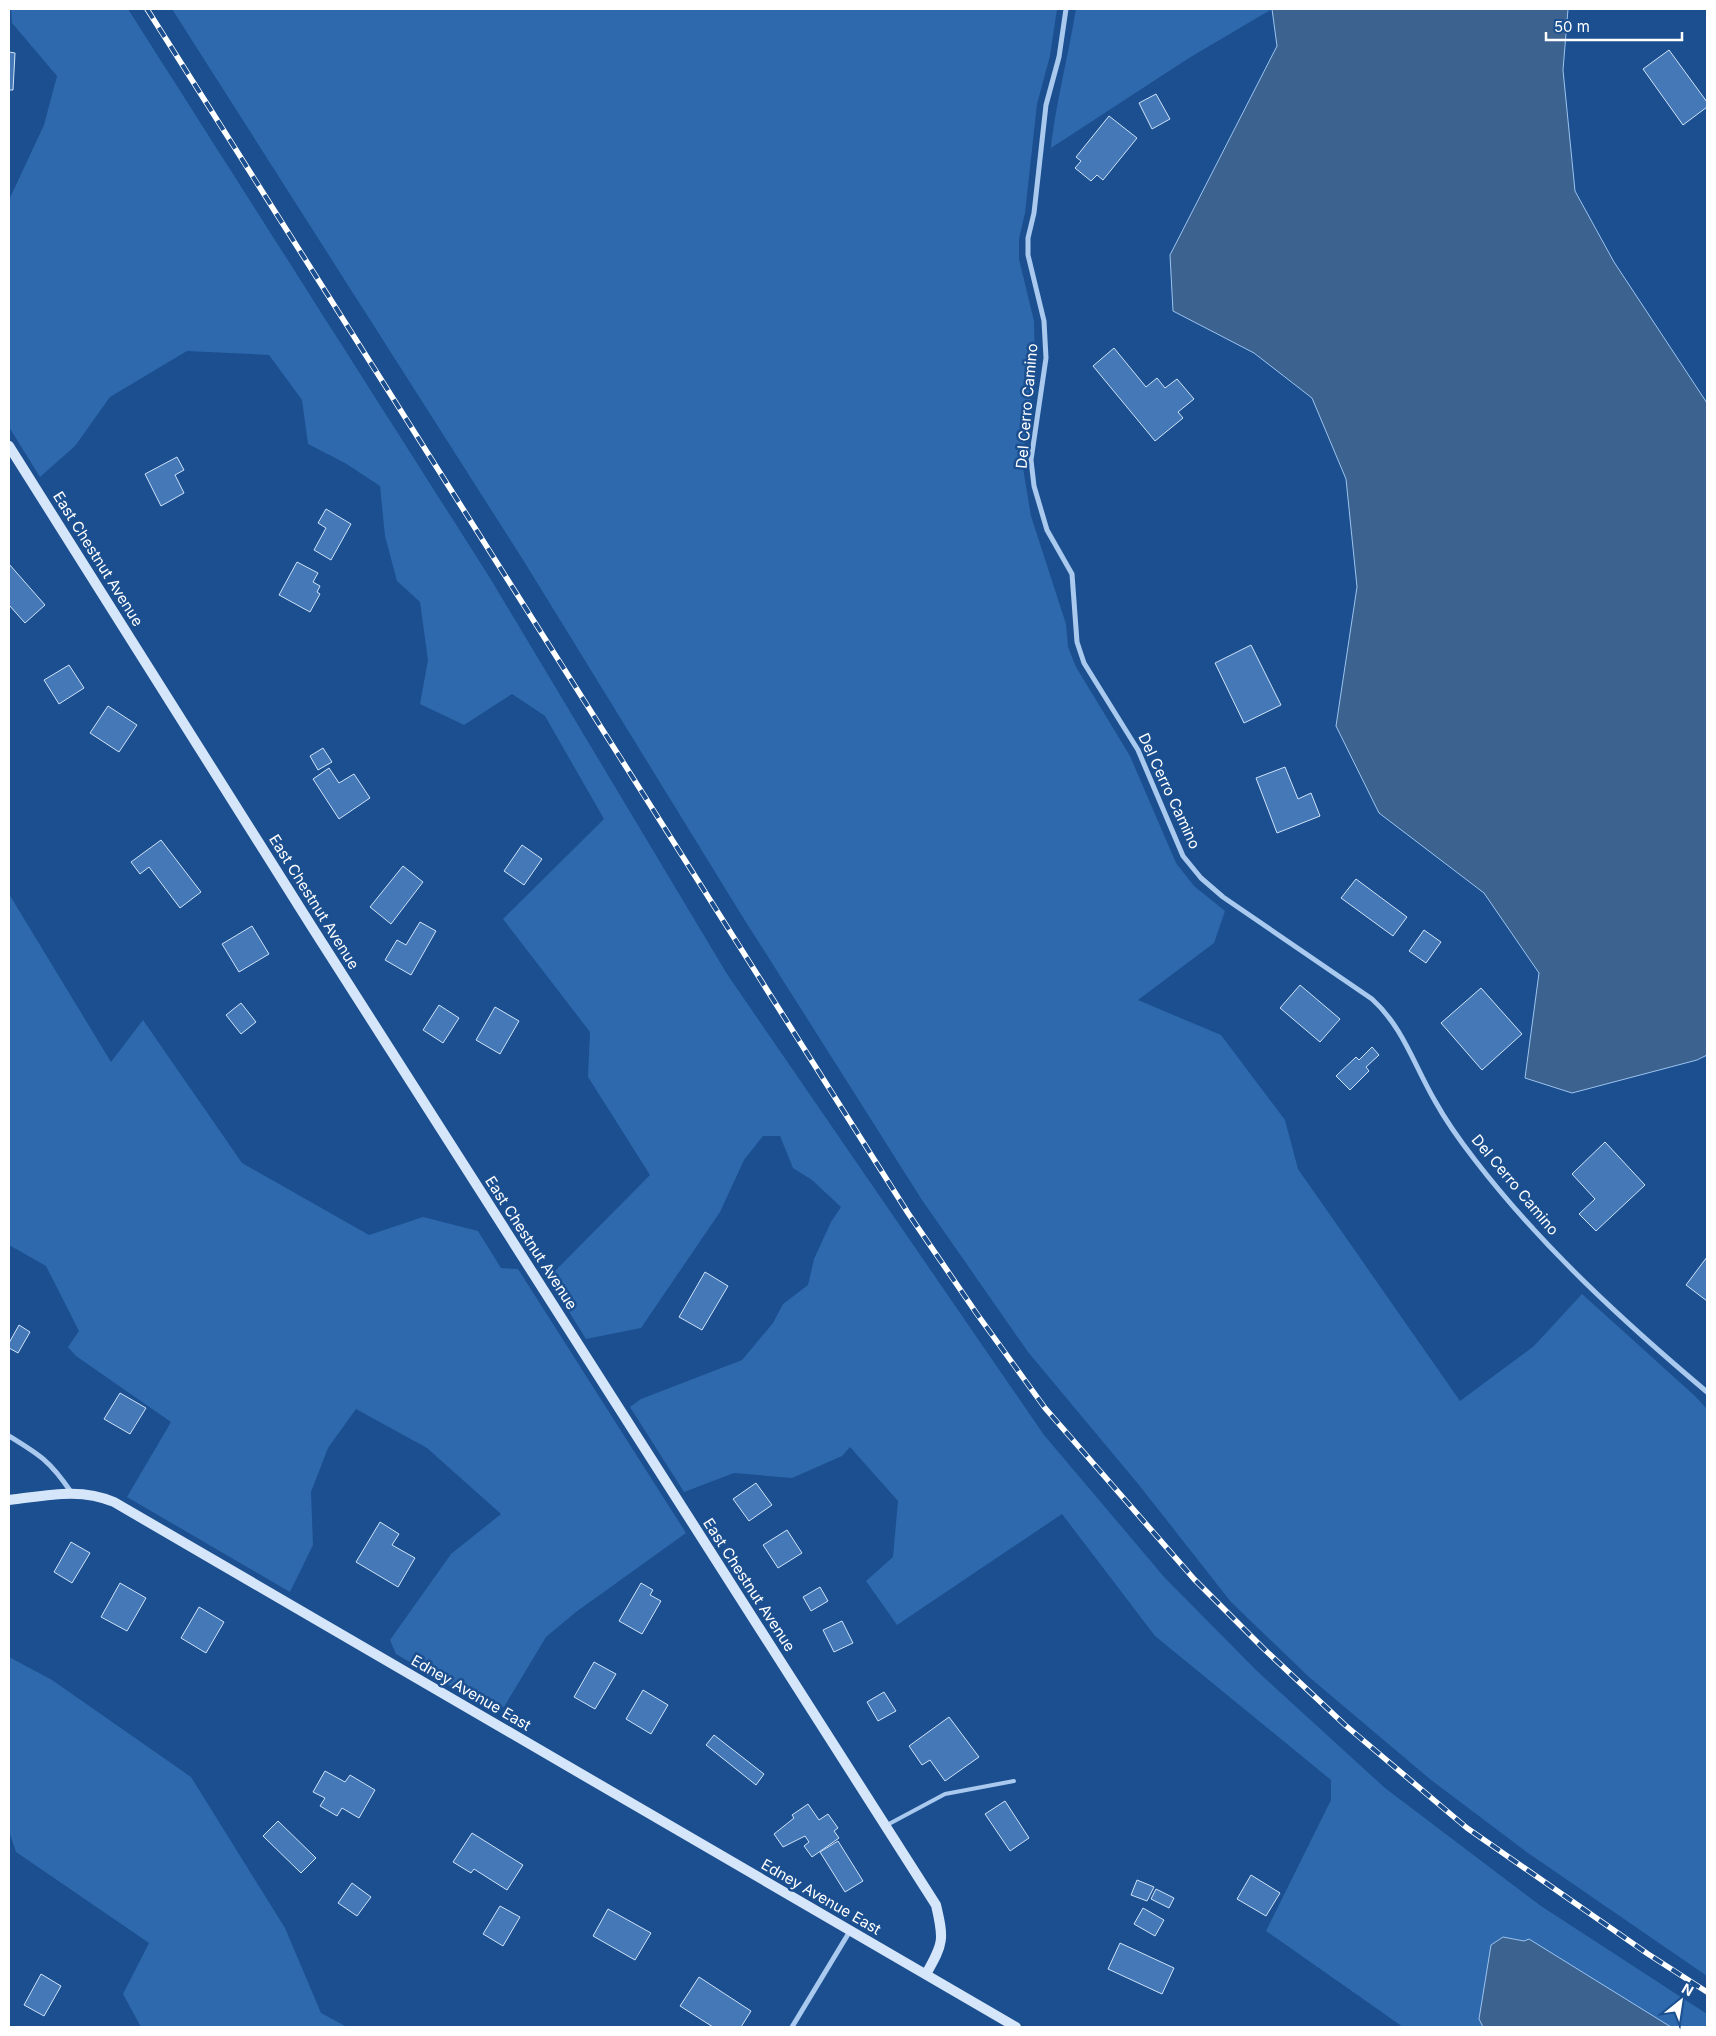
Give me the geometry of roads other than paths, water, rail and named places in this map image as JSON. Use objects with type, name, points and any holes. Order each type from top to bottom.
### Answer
[{"type":"street","name":"Del Cerro Camino","points":[[1066,9],[1059,57],[1046,104],[1034,213],[1028,238],[1028,255],[1044,321],[1046,358],[1031,460],[1040,512],[1047,530],[1072,574],[1076,642],[1084,662],[1138,750],[1184,856],[1200,878],[1223,897],[1372,999],[1387,1012],[1397,1026],[1435,1101],[1475,1160],[1577,1276],[1650,1344],[1707,1392]]},
{"type":"street","name":"East Chestnut Avenue","points":[[9,446],[312,927],[936,1905],[943,1934],[937,1955],[926,1974]]},
{"type":"street","points":[[9,1436],[38,1454],[55,1468],[71,1492]]},
{"type":"street","name":"Edney Avenue East","points":[[9,1500],[71,1492],[92,1494],[114,1502],[926,1974]]},
{"type":"street","points":[[792,2027],[850,1931]]},
{"type":"street","points":[[926,1974],[1016,2027]]},
{"type":"lane","points":[[885,1826],[945,1794],[1014,1780]]},
{"type":"railway","points":[[147,9],[908,1213],[977,1314],[1045,1408],[1194,1579],[1264,1649],[1345,1725],[1467,1828],[1648,1954],[1707,1992]]}]
